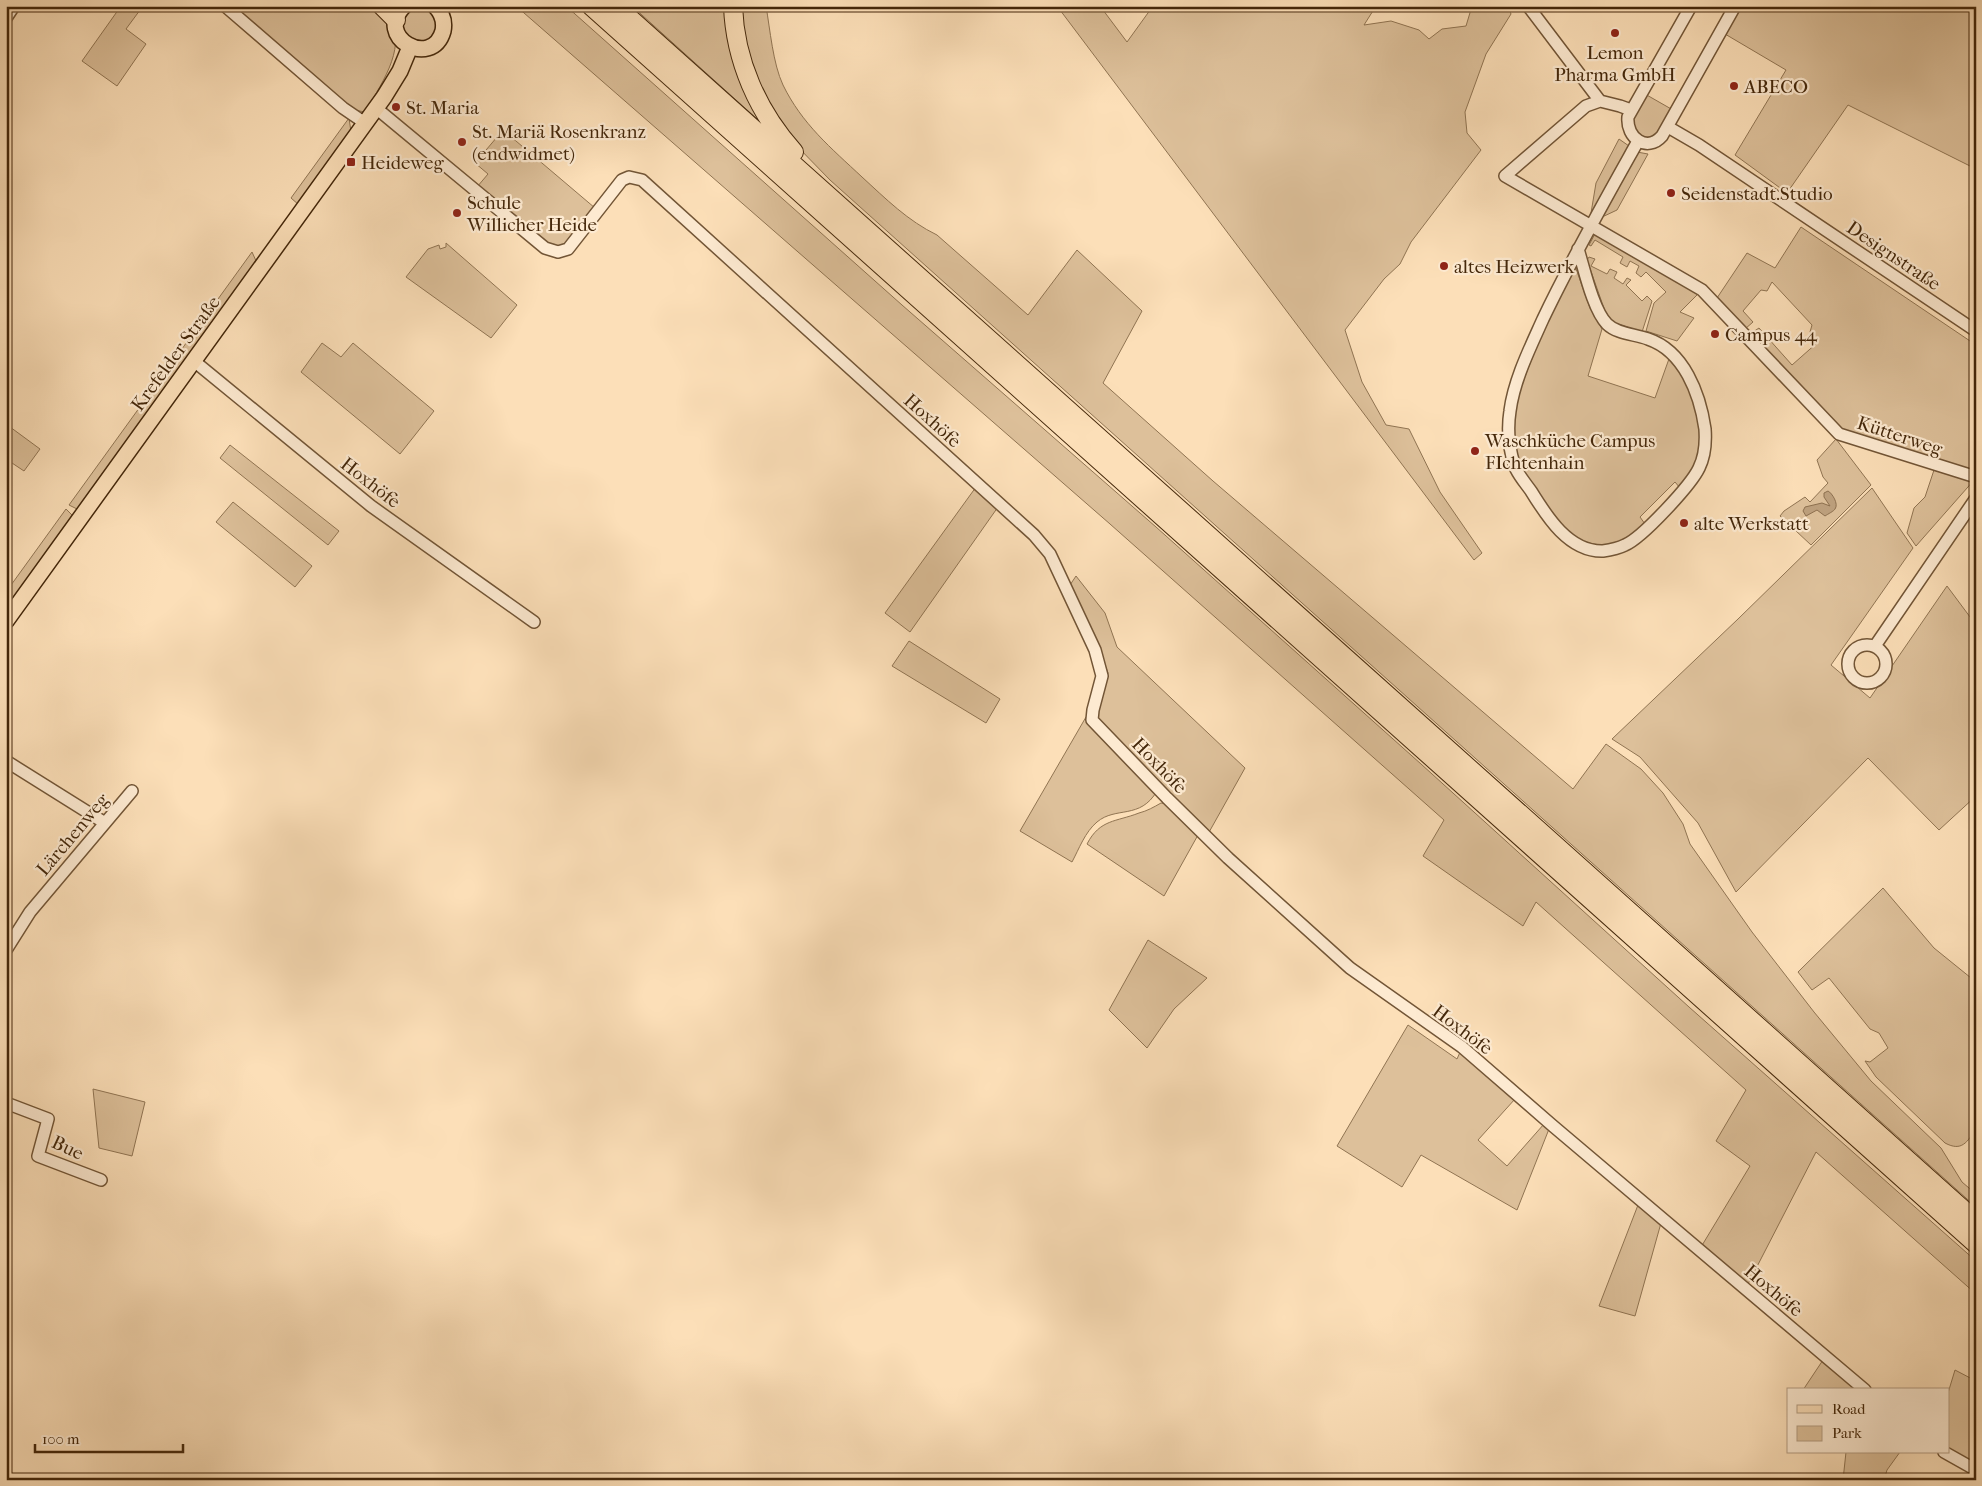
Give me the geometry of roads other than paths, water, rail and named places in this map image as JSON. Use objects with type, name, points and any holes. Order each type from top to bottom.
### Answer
[{"type":"highway","points":[[382,6],[400,13]]},
{"type":"highway","points":[[586,6],[610,12],[1976,1244]]},
{"type":"highway","points":[[591,6],[610,12],[842,208],[1976,1221]]},
{"type":"highway","points":[[733,6],[739,50],[749,81],[760,105],[782,138],[842,208]]},
{"type":"main road","points":[[400,13],[396,31],[399,38],[410,47],[425,48],[438,41],[444,27],[437,7]]},
{"type":"main road","name":"Krefelder Straße","points":[[6,621],[376,108],[398,74],[410,47]]},
{"type":"street","points":[[6,18],[14,6]]},
{"type":"street","points":[[225,6],[343,108],[365,123]]},
{"type":"street","points":[[1528,6],[1600,101],[1632,110]]},
{"type":"street","points":[[1691,6],[1632,110],[1628,125],[1633,137],[1638,141],[1653,143],[1662,136],[1735,6]]},
{"type":"street","name":"Kütterweg","points":[[1600,101],[1586,106],[1505,176],[1702,290],[1839,434],[1976,477]]},
{"type":"street","name":"Hoxhöfe","points":[[376,108],[544,248],[558,252],[568,249],[622,180],[629,177],[642,180],[1034,535],[1050,554],[1096,650],[1102,676],[1092,720],[1167,798],[1228,858],[1350,968],[1462,1047],[1863,1388]]},
{"type":"street","name":"Designstraße","points":[[1668,127],[1706,150],[1976,331]]},
{"type":"street","points":[[1578,249],[1599,314],[1608,326],[1660,344],[1679,360],[1698,398],[1705,430],[1703,459],[1690,483],[1638,537],[1625,546],[1604,551],[1585,549],[1572,542],[1545,514],[1517,470],[1509,436],[1509,414],[1516,388],[1534,339],[1578,249],[1638,141]]},
{"type":"street","name":"Hoxhöfe","points":[[194,361],[371,506],[534,622]]},
{"type":"street","points":[[1875,646],[1976,498]]},
{"type":"street","points":[[6,761],[105,824]]},
{"type":"street","name":"Lärchenweg","points":[[7,945],[35,906],[132,791]]},
{"type":"street","name":"Bue","points":[[6,1103],[48,1119],[38,1156],[101,1180]]},
{"type":"street","points":[[1948,1454],[1976,1470]]},
{"type":"place","name":"Lemon Pharma GmbH","points":[[1615,33]]},
{"type":"place","name":"ABECO","points":[[1734,86]]},
{"type":"place","name":"St. Maria","points":[[396,107]]},
{"type":"place","name":"St. Mariä Rosenkranz (endwidmet)","points":[[462,142]]},
{"type":"place","name":"Heideweg","points":[[351,162]]},
{"type":"place","name":"Seidenstadt.Studio","points":[[1671,193]]},
{"type":"place","name":"Schule Willicher Heide","points":[[457,213]]},
{"type":"place","name":"altes Heizwerk","points":[[1444,266]]},
{"type":"place","name":"Campus 44","points":[[1715,334]]},
{"type":"place","name":"Waschküche Campus FIchtenhain","points":[[1475,451]]},
{"type":"place","name":"alte Werkstatt","points":[[1684,523]]}]
